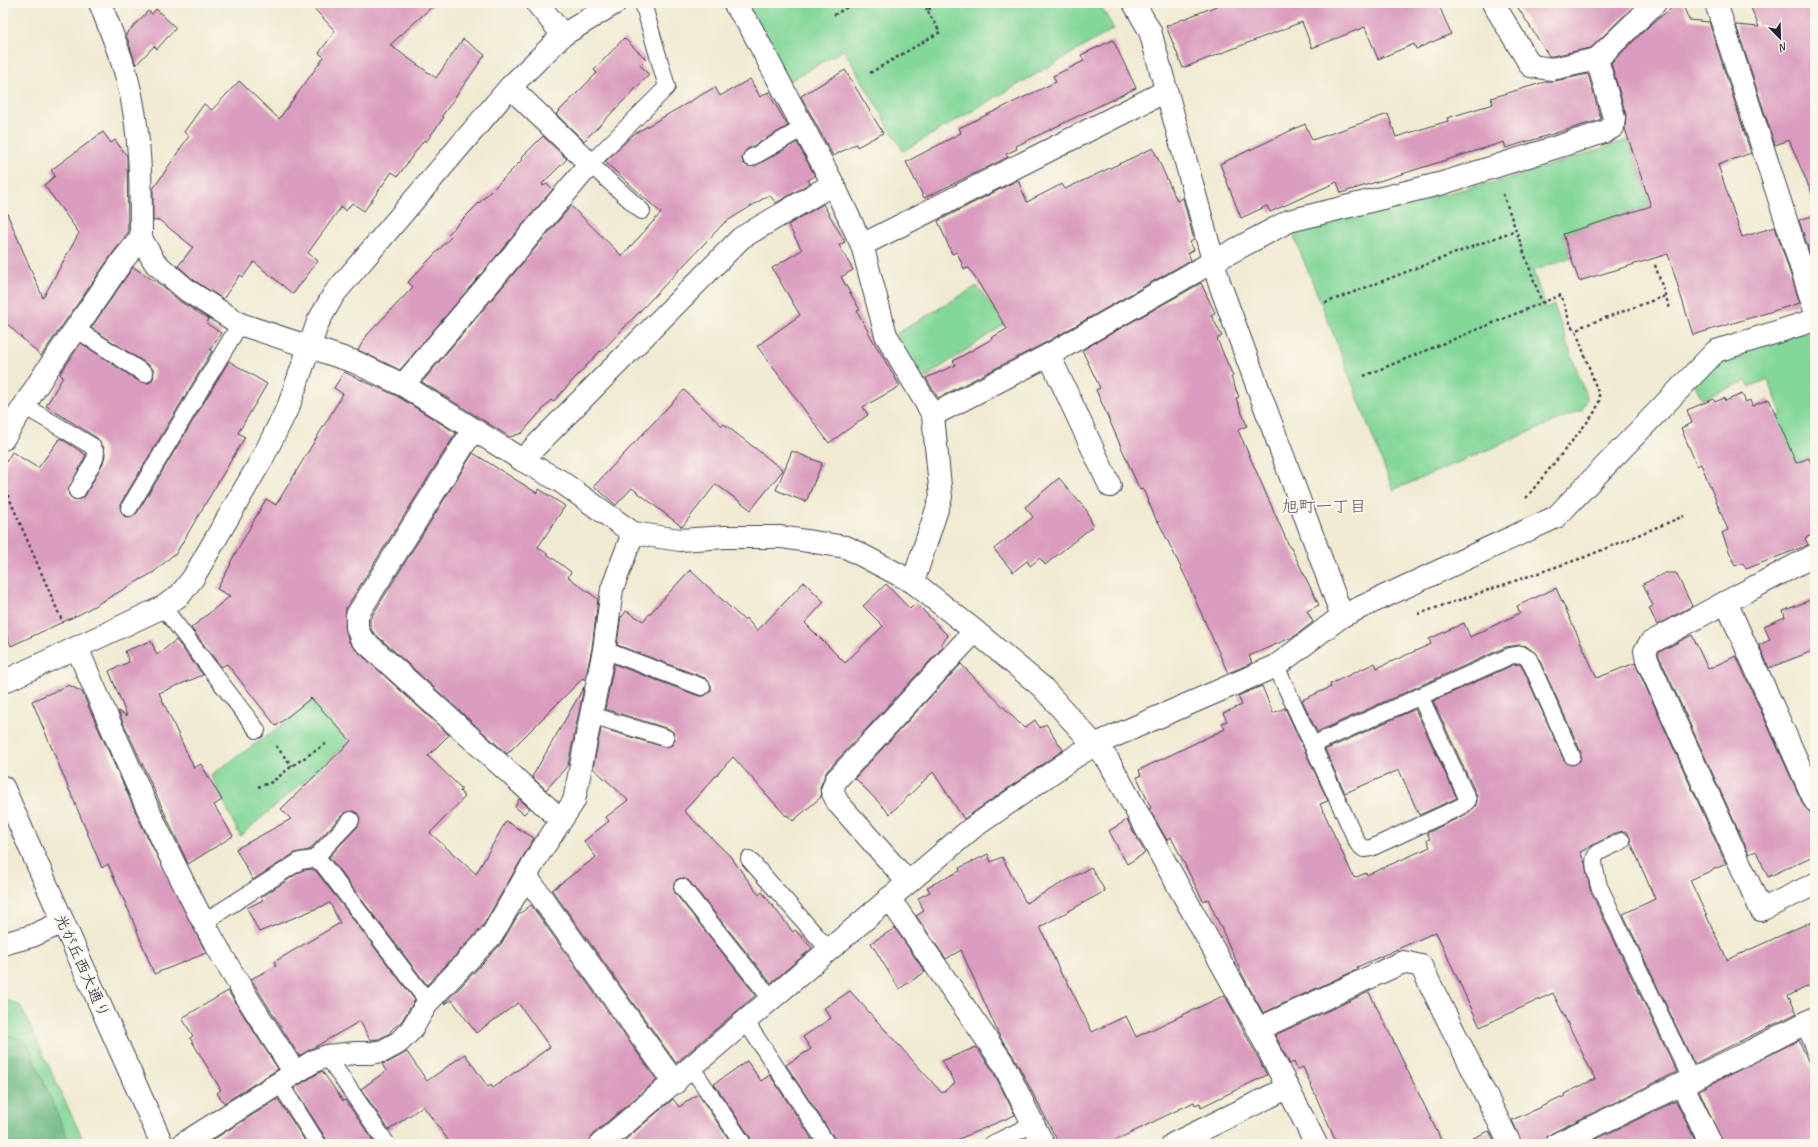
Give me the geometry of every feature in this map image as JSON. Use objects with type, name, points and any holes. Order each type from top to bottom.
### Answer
[{"type":"street","points":[[100,3],[127,77],[138,143],[141,238],[155,263],[188,291],[240,324],[355,362],[404,385],[473,430],[560,481],[633,533],[680,540],[726,537],[781,537],[846,547],[913,582],[975,631],[1042,688],[1108,760],[1258,1029],[1316,1144]]},
{"type":"street","points":[[537,3],[563,35]]},
{"type":"street","points":[[3,682],[163,607],[180,595],[193,578],[262,459],[289,405],[318,322],[334,294],[510,87],[563,35],[615,3]]},
{"type":"street","points":[[734,3],[751,28],[833,184],[862,245],[886,334],[933,415],[941,497],[913,582]]},
{"type":"street","points":[[1134,3],[1150,31],[1219,282],[1342,616]]},
{"type":"street","points":[[1493,3],[1531,66],[1552,69],[1597,59],[1655,3]]},
{"type":"street","points":[[1716,3],[1815,310]]},
{"type":"street","points":[[933,415],[1050,355],[1214,261],[1289,221],[1443,183],[1604,132],[1614,127],[1614,118],[1597,59]]},
{"type":"street","points":[[404,385],[590,164],[510,87]]},
{"type":"street","points":[[862,245],[1166,91]]},
{"type":"street","points":[[522,460],[741,238],[833,184]]},
{"type":"street","points":[[3,439],[123,260],[141,238]]},
{"type":"street","points":[[607,1142],[889,898],[971,830],[1076,756],[1094,745],[1276,666],[1342,616],[1556,517],[1716,351],[1815,320]]},
{"type":"street","points":[[1050,355],[1110,486]]},
{"type":"street","points":[[473,430],[358,615],[357,627],[361,638],[561,820]]},
{"type":"street","points":[[183,1144],[314,1061],[327,1056],[383,1051],[398,1043],[411,1030],[428,1002],[492,935],[526,876],[574,801],[604,650],[612,589],[633,533]]},
{"type":"street","points":[[1815,555],[1650,643],[1645,650],[1647,660],[1761,910],[1815,884]]},
{"type":"street","points":[[1726,602],[1815,800]]},
{"type":"street","points":[[908,882],[838,803],[832,791],[836,780],[975,631]]},
{"type":"street","points":[[77,648],[137,786],[204,922],[287,1078]]},
{"type":"street","name":"光が丘西大通り","points":[[3,787],[162,1144]]},
{"type":"street","points":[[526,876],[675,1083]]},
{"type":"street","points":[[889,898],[1003,1063],[1043,1144]]},
{"type":"street","points":[[3,944],[32,936],[63,922]]},
{"type":"street","points":[[1258,1029],[1403,962],[1421,966],[1510,1144]]},
{"type":"street","points":[[1557,1144],[1809,1021]]},
{"type":"street","points":[[1687,1081],[1711,1144]]},
{"type":"street","points":[[1173,1144],[1287,1088]]},
{"type":"lane","points":[[642,211],[590,164],[667,87],[643,3]]},
{"type":"lane","points":[[751,158],[804,128]]},
{"type":"lane","points":[[129,508],[240,324]]},
{"type":"lane","points":[[76,329],[145,374]]},
{"type":"lane","points":[[24,406],[92,446],[96,453],[95,459],[77,491]]},
{"type":"lane","points":[[163,607],[257,730]]},
{"type":"lane","points":[[604,650],[702,687]]},
{"type":"lane","points":[[1312,745],[1510,656],[1521,654],[1530,658],[1572,756]]},
{"type":"lane","points":[[1276,666],[1358,844],[1364,849],[1371,848],[1462,806],[1468,800],[1420,696]]},
{"type":"lane","points":[[591,715],[666,738]]},
{"type":"lane","points":[[314,859],[352,820]]},
{"type":"lane","points":[[1622,841],[1598,853],[1594,857],[1593,864],[1599,886],[1687,1081]]},
{"type":"lane","points":[[204,922],[300,861],[314,859],[322,863],[428,1002]]},
{"type":"lane","points":[[749,859],[829,950]]},
{"type":"lane","points":[[682,887],[772,1000]]},
{"type":"lane","points":[[1809,1021],[1815,1050]]},
{"type":"lane","points":[[746,1022],[827,1144]]},
{"type":"lane","points":[[327,1056],[387,1144]]},
{"type":"lane","points":[[692,1068],[742,1142]]},
{"type":"lane","points":[[287,1078],[318,1144]]},
{"type":"lane","points":[[992,1144],[1033,1124]]},
{"type":"path","points":[[834,15],[854,3]]},
{"type":"path","points":[[870,73],[940,32],[923,3]]},
{"type":"path","points":[[927,10],[934,4],[939,3]]},
{"type":"path","points":[[1502,192],[1542,303]]},
{"type":"path","points":[[1325,303],[1516,230]]},
{"type":"path","points":[[1655,265],[1670,309]]},
{"type":"path","points":[[1364,376],[1561,295],[1571,326],[1576,331],[1599,395],[1599,403],[1593,414],[1525,499]]},
{"type":"path","points":[[1576,331],[1582,326],[1665,296]]},
{"type":"path","points":[[3,484],[66,630],[77,648]]},
{"type":"path","points":[[1415,616],[1585,557],[1684,516]]},
{"type":"path","points":[[258,788],[272,782],[292,766],[326,743]]},
{"type":"green space","points":[[743,3],[1099,3],[1114,29],[903,151],[844,50],[789,81]]},
{"type":"green space","points":[[1629,140],[1651,206],[1563,234],[1571,257],[1533,271],[1546,308],[1554,305],[1587,399],[1582,410],[1393,490],[1331,328],[1291,229],[1500,181]]},
{"type":"green space","points":[[977,286],[1005,324],[920,381],[896,334]]},
{"type":"green space","points":[[1815,330],[1815,455],[1775,471],[1776,417],[1782,415],[1768,379],[1749,387],[1746,381],[1702,399],[1694,382],[1707,369],[1756,342]]},
{"type":"green space","points":[[312,700],[349,743],[240,836],[211,775],[274,731]]},
{"type":"green space","points":[[3,999],[20,1005],[85,1144],[3,1144]]},
{"type":"green space","points":[[3,1034],[26,1040],[70,1144],[3,1144]]},
{"type":"building","points":[[309,3],[436,3],[390,45],[436,78],[463,39],[485,55],[442,116],[444,117],[426,142],[424,140],[398,176],[392,172],[364,211],[352,203],[346,211],[341,207],[308,253],[318,261],[293,294],[254,262],[243,277],[240,275],[223,299],[195,281],[178,266],[193,247],[159,220],[153,221],[153,189],[189,136],[184,132],[204,104],[212,110],[239,81],[279,119],[324,57],[319,53],[335,31]]},
{"type":"building","points":[[1224,3],[1438,3],[1451,34],[1416,49],[1414,44],[1378,59],[1365,27],[1312,48],[1302,22],[1183,68],[1166,26]]},
{"type":"building","points":[[1515,3],[1633,3],[1635,5],[1591,48],[1549,56]]},
{"type":"building","points":[[1678,3],[1682,3],[1689,20],[1709,22],[1751,153],[1718,165],[1742,237],[1775,227],[1800,303],[1693,335],[1668,254],[1579,281],[1563,234],[1651,206],[1625,129],[1626,115],[1611,63],[1649,26]]},
{"type":"building","points":[[1749,3],[1815,3],[1815,201],[1789,140],[1775,145],[1736,25],[1759,27]]},
{"type":"building","points":[[156,9],[176,28],[157,49],[154,46],[136,65],[126,34],[148,11],[152,14]]},
{"type":"building","points":[[624,38],[646,59],[640,65],[649,75],[584,141],[556,114],[597,73],[594,70]]},
{"type":"building","points":[[1113,40],[1136,88],[1016,146],[1017,149],[1006,154],[1008,157],[924,198],[906,162],[961,133],[959,128],[1056,82],[1053,76],[1084,61],[1081,55]]},
{"type":"building","points":[[845,70],[883,133],[857,147],[856,144],[833,156],[801,96]]},
{"type":"building","points":[[1588,74],[1601,119],[1599,120],[1506,148],[1504,142],[1341,193],[1337,182],[1270,212],[1267,206],[1241,218],[1220,164],[1305,124],[1312,140],[1388,114],[1396,137],[1448,121],[1447,118],[1493,104],[1491,98],[1548,81],[1555,81]]},
{"type":"building","points":[[750,79],[760,97],[768,92],[788,126],[746,150],[742,158],[743,163],[747,166],[755,166],[797,142],[815,176],[808,180],[810,183],[776,203],[769,195],[724,223],[601,352],[600,351],[553,402],[551,400],[522,433],[510,437],[422,382],[571,206],[622,256],[661,213],[605,162],[634,134],[715,87],[720,96]]},
{"type":"building","points":[[103,132],[111,143],[115,140],[127,156],[128,233],[41,356],[3,320],[3,204],[43,298],[79,233],[44,185],[55,176],[51,170]]},
{"type":"building","points":[[543,136],[567,159],[542,184],[543,186],[547,184],[553,189],[400,370],[358,350],[368,334],[413,287],[408,282],[451,237],[448,234],[522,160],[521,158]]},
{"type":"building","points":[[1153,148],[1177,201],[1183,198],[1194,240],[1190,242],[1194,250],[1188,253],[1191,260],[1043,344],[938,398],[926,378],[956,365],[953,361],[1007,329],[969,268],[964,269],[957,252],[952,254],[938,221],[1018,180],[1027,202],[1062,184],[1065,189]]},
{"type":"building","points":[[823,204],[845,242],[839,245],[853,270],[841,277],[860,310],[857,311],[871,337],[900,386],[863,407],[868,415],[829,443],[757,346],[800,315],[772,268],[802,250],[788,225]]},
{"type":"building","points":[[1815,215],[1815,269],[1799,220]]},
{"type":"building","points":[[133,267],[164,287],[181,302],[209,319],[206,323],[221,333],[210,350],[212,351],[121,503],[120,508],[124,516],[129,517],[137,513],[229,361],[267,384],[238,433],[245,437],[175,555],[173,555],[154,572],[80,614],[11,646],[3,627],[3,467],[12,452],[38,468],[60,438],[86,455],[68,491],[69,495],[73,499],[81,499],[85,496],[103,463],[105,455],[104,448],[97,438],[46,406],[63,377],[60,374],[81,343],[140,382],[149,383],[153,379],[154,370],[150,366],[91,328]]},
{"type":"building","points":[[1201,283],[1215,313],[1211,315],[1222,336],[1217,339],[1233,376],[1231,377],[1239,397],[1236,398],[1247,426],[1238,430],[1290,548],[1319,605],[1307,611],[1313,622],[1295,636],[1249,656],[1252,663],[1228,673],[1190,586],[1158,521],[1157,522],[1143,489],[1140,490],[1096,390],[1100,388],[1082,350]]},
{"type":"building","points":[[344,372],[397,396],[456,433],[346,608],[345,627],[349,642],[449,735],[428,756],[462,789],[460,791],[465,797],[430,833],[476,874],[506,821],[534,838],[482,927],[427,985],[329,857],[358,826],[360,818],[357,813],[353,811],[344,813],[309,850],[295,853],[253,880],[236,849],[291,819],[281,809],[351,741],[311,698],[276,726],[227,664],[221,667],[191,628],[230,596],[217,589],[231,564],[230,563],[266,499],[276,505],[343,394],[334,388]]},
{"type":"building","points":[[684,390],[722,426],[724,424],[783,470],[751,510],[716,484],[682,527],[632,488],[616,505],[594,486]]},
{"type":"building","points":[[1742,394],[1746,402],[1750,400],[1752,406],[1769,399],[1796,463],[1809,458],[1815,473],[1815,534],[1805,538],[1808,545],[1746,569],[1743,563],[1735,566],[1722,533],[1728,530],[1701,464],[1697,466],[1681,428],[1692,423],[1687,410],[1714,399],[1715,402],[1724,398],[1725,401]]},
{"type":"building","points":[[792,451],[822,463],[806,502],[776,490]]},
{"type":"building","points":[[473,453],[537,493],[539,489],[565,506],[538,547],[571,572],[568,577],[598,599],[592,648],[585,680],[583,678],[507,754],[372,631],[370,625],[370,619]]},
{"type":"building","points":[[1059,478],[1087,511],[1093,526],[1045,565],[1040,558],[1030,566],[1027,561],[1013,572],[994,549],[1033,517],[1025,507]]},
{"type":"building","points":[[690,570],[744,620],[746,618],[757,631],[804,582],[824,602],[805,623],[845,663],[883,626],[863,606],[886,584],[910,609],[916,603],[948,636],[941,644],[943,647],[827,771],[820,787],[821,797],[793,821],[787,815],[786,816],[733,757],[684,811],[730,856],[759,895],[762,892],[793,932],[795,930],[812,948],[771,983],[689,881],[681,878],[676,880],[673,888],[675,893],[756,995],[676,1063],[552,890],[596,857],[584,841],[609,821],[606,817],[628,800],[593,768],[601,728],[664,747],[672,745],[675,740],[673,732],[669,729],[605,709],[614,664],[699,696],[704,696],[711,691],[711,685],[705,678],[617,645],[621,616],[622,617],[626,611],[643,621]]},
{"type":"building","points":[[1665,573],[1676,573],[1692,606],[1657,625],[1649,608],[1653,606],[1643,584]]},
{"type":"building","points":[[1556,588],[1597,678],[1635,663],[1726,864],[1690,880],[1727,960],[1815,920],[1815,983],[1788,996],[1797,1013],[1694,1064],[1623,914],[1655,899],[1631,843],[1630,837],[1626,831],[1618,832],[1580,852],[1585,863],[1590,890],[1677,1072],[1552,1133],[1547,1137],[1545,1144],[1522,1144],[1512,1120],[1565,1096],[1564,1094],[1595,1079],[1553,993],[1480,1027],[1436,932],[1357,967],[1358,969],[1263,1013],[1242,974],[1208,899],[1203,901],[1171,837],[1167,840],[1149,809],[1151,808],[1137,777],[1141,776],[1139,770],[1225,729],[1222,723],[1227,721],[1223,713],[1242,705],[1238,696],[1262,686],[1273,713],[1285,708],[1328,801],[1320,804],[1354,878],[1366,873],[1367,875],[1430,847],[1427,840],[1430,839],[1427,833],[1466,814],[1475,807],[1477,801],[1477,796],[1433,701],[1513,665],[1519,664],[1522,666],[1564,760],[1571,765],[1580,761],[1581,752],[1537,655],[1526,646],[1519,645],[1506,647],[1317,732],[1302,700],[1331,687],[1330,684],[1375,663],[1377,668],[1431,644],[1429,639],[1464,623],[1470,637],[1520,613],[1517,606]]},
{"type":"building","points":[[1815,598],[1815,650],[1769,668],[1759,645],[1770,640],[1764,626],[1785,617],[1783,611]]},
{"type":"building","points":[[1692,635],[1708,669],[1736,656],[1804,806],[1810,812],[1815,824],[1815,855],[1768,877],[1756,851],[1749,854],[1659,656],[1659,652]]},
{"type":"building","points":[[176,640],[203,675],[159,693],[194,768],[201,764],[222,800],[214,805],[233,836],[188,864],[118,711],[127,716],[109,671],[129,662],[125,651],[151,641],[157,655]]},
{"type":"building","points":[[961,664],[1024,728],[1035,720],[1040,728],[1046,724],[1063,750],[964,819],[933,772],[890,814],[855,778]]},
{"type":"building","points":[[69,685],[82,692],[142,826],[206,953],[154,974],[108,864],[102,868],[32,701]]},
{"type":"building","points":[[584,687],[568,765],[546,790],[532,777]]},
{"type":"building","points":[[1415,709],[1457,798],[1419,815],[1399,770],[1345,793],[1325,750]]},
{"type":"building","points":[[519,799],[530,808],[524,814],[515,807]]},
{"type":"building","points":[[1127,820],[1145,853],[1127,864],[1109,831]]},
{"type":"building","points":[[988,854],[991,862],[1002,857],[1026,903],[1091,867],[1105,891],[1040,927],[1063,978],[1065,977],[1092,1032],[1126,1016],[1136,1037],[1225,995],[1267,1075],[1201,1107],[1200,1103],[1195,1105],[1194,1102],[1108,1144],[1059,1144],[1014,1057],[1000,1037],[961,950],[946,959],[916,916],[924,911],[918,898],[930,892],[927,887],[960,871],[959,868]]},
{"type":"building","points":[[312,869],[316,871],[415,1000],[401,1022],[391,1030],[390,1033],[379,1039],[370,1040],[360,1021],[299,1056],[251,979],[276,966],[274,962],[340,923],[330,903],[259,932],[247,908],[263,900],[261,897],[303,870]]},
{"type":"building","points":[[531,905],[657,1080],[593,1134],[589,1144],[451,1144],[423,1106],[389,1130],[361,1089],[386,1071],[382,1064],[389,1062],[407,1052],[427,1081],[465,1054],[488,1087],[491,1085],[493,1088],[550,1047],[518,1003],[476,1033],[452,1000],[444,1004],[501,944],[518,915]]},
{"type":"building","points":[[895,928],[925,972],[899,989],[871,943]]},
{"type":"building","points":[[228,991],[278,1069],[224,1103],[217,1093],[221,1090],[190,1038],[193,1036],[182,1018]]},
{"type":"building","points":[[850,991],[942,1093],[955,1083],[942,1061],[976,1047],[992,1069],[1015,1115],[947,1144],[838,1144],[786,1065],[811,1049],[803,1037],[831,1018],[824,1008]]},
{"type":"building","points":[[1369,992],[1443,1144],[1337,1144],[1303,1067],[1297,1070],[1294,1062],[1290,1064],[1275,1035]]},
{"type":"building","points":[[1799,1040],[1815,1077],[1815,1144],[1723,1144],[1699,1090]]},
{"type":"building","points":[[747,1061],[761,1081],[770,1075],[812,1139],[805,1144],[751,1144],[750,1137],[714,1084]]},
{"type":"building","points":[[322,1071],[343,1101],[345,1100],[373,1140],[368,1144],[327,1144],[326,1139],[294,1088]]},
{"type":"building","points":[[698,1094],[732,1144],[620,1144],[673,1099],[679,1107]]},
{"type":"building","points":[[278,1099],[307,1144],[206,1144]]},
{"type":"building","points":[[1676,1101],[1697,1144],[1586,1144]]},
{"type":"building","points":[[1489,1131],[1496,1144],[1460,1144]]},
{"type":"district","name":"旭町一丁目","points":[[1324,506]]}]
